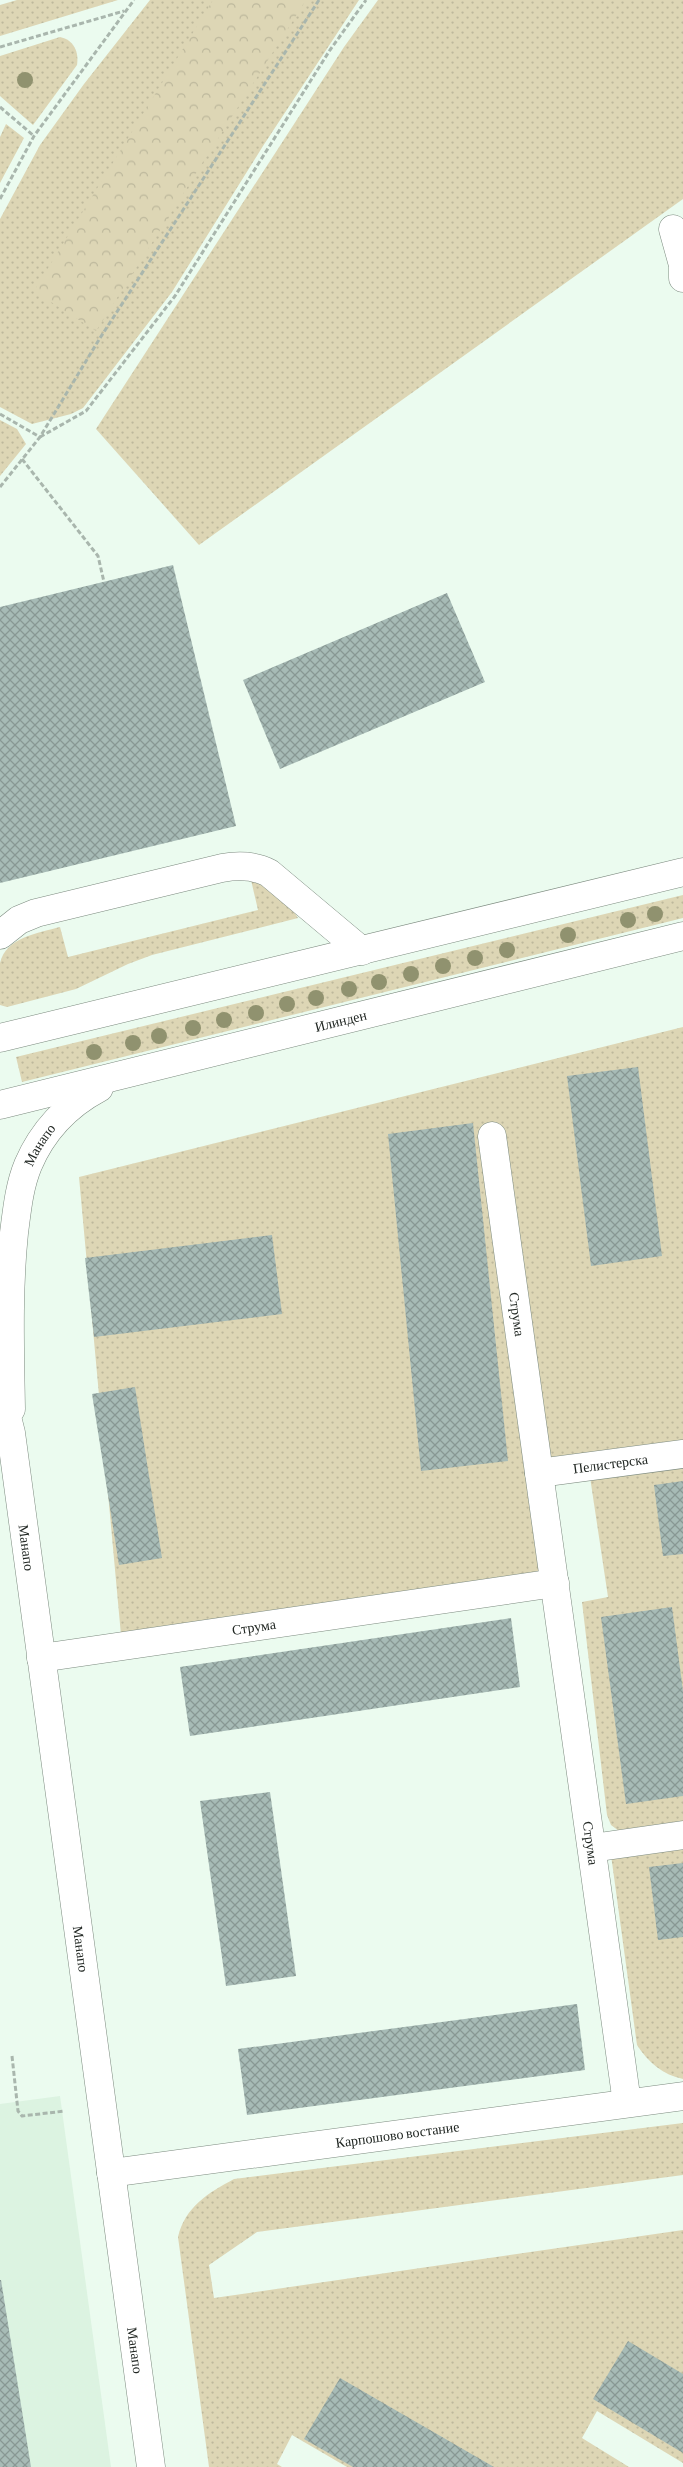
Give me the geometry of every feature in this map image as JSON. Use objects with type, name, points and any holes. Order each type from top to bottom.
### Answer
[{"type":"street","points":[[673,229],[683,265],[683,278]]},
{"type":"street","points":[[0,935],[19,920],[60,906],[222,868],[249,866],[260,868],[269,873],[362,951]]},
{"type":"street","points":[[0,1038],[683,872]]},
{"type":"street","name":"Илинден","points":[[0,1105],[124,1076],[683,936]]},
{"type":"street","name":"Манапо","points":[[11,1433],[10,1280],[16,1214],[24,1176],[40,1144],[66,1111],[82,1097],[124,1076]]},
{"type":"street","name":"Струма","points":[[492,1136],[627,2103]]},
{"type":"street","name":"Манапо","points":[[0,1389],[11,1433],[151,2467]]},
{"type":"street","name":"Пелистерска","points":[[539,1474],[683,1454]]},
{"type":"street","name":"Струма","points":[[41,1658],[555,1583]]},
{"type":"street","points":[[592,1848],[683,1835]]},
{"type":"street","name":"Карпошово востание","points":[[111,2174],[683,2096]]},
{"type":"path","points":[[0,199],[34,136],[134,0]]},
{"type":"path","points":[[0,487],[40,438],[100,338],[318,0]]},
{"type":"path","points":[[40,438],[86,411],[175,296],[330,50],[366,0]]},
{"type":"path","points":[[0,47],[124,12]]},
{"type":"path","points":[[0,107],[34,136]]},
{"type":"path","points":[[0,414],[40,438]]},
{"type":"path","points":[[22,460],[98,556],[104,582]]},
{"type":"path","points":[[12,2056],[18,2111],[22,2116],[65,2111]]},
{"type":"shaded area","points":[[60,2096],[111,2467],[0,2467],[0,2104]]},
{"type":"green space","points":[[17,0],[118,0],[0,36],[0,5]]},
{"type":"green space","points":[[150,0],[359,0],[263,146],[172,292],[83,408],[71,414],[32,424],[0,407],[0,219],[40,145],[84,84]]},
{"type":"green space","points":[[213,0],[306,0],[96,331],[34,291]]},
{"type":"green space","points":[[378,0],[683,0],[683,199],[199,545],[96,429],[344,47]]},
{"type":"green space","points":[[60,37],[69,41],[75,47],[77,65],[33,125],[0,96],[0,56]]},
{"type":"green space","points":[[6,124],[24,138],[0,183],[0,137]]},
{"type":"green space","points":[[0,420],[17,429],[26,444],[0,476]]},
{"type":"green space","points":[[251,880],[265,886],[278,895],[289,905],[298,918],[152,955],[128,964],[76,989],[7,1007],[0,1005],[0,963],[3,954],[9,947],[24,938],[60,927],[68,957],[258,910]]},
{"type":"green space","points":[[683,895],[683,918],[22,1082],[16,1057]]},
{"type":"green space","points":[[683,1027],[683,1454],[539,1473],[555,1583],[122,1646],[79,1177]]},
{"type":"green space","points":[[683,1464],[683,1825],[619,1831],[611,1825],[607,1815],[582,1602],[608,1597],[590,1477]]},
{"type":"green space","points":[[683,1846],[683,2079],[657,2067],[637,2045],[611,1855]]},
{"type":"green space","points":[[683,2123],[683,2175],[257,2232],[209,2265],[214,2298],[683,2230],[683,2463],[597,2411],[582,2438],[629,2467],[347,2467],[292,2435],[277,2464],[282,2467],[209,2467],[178,2237],[181,2226],[192,2209],[215,2190],[234,2179]]},
{"type":"building","points":[[173,565],[236,826],[0,883],[0,607]]},
{"type":"building","points":[[447,593],[485,682],[280,769],[243,680]]},
{"type":"building","points":[[638,1067],[662,1256],[591,1266],[567,1076]]},
{"type":"building","points":[[473,1123],[508,1461],[421,1471],[388,1134]]},
{"type":"building","points":[[272,1235],[282,1314],[94,1337],[85,1258]]},
{"type":"building","points":[[135,1387],[162,1558],[119,1565],[92,1394]]},
{"type":"building","points":[[683,1481],[683,1554],[663,1556],[654,1485]]},
{"type":"building","points":[[672,1607],[683,1691],[683,1796],[626,1804],[601,1617]]},
{"type":"building","points":[[511,1618],[520,1687],[190,1736],[180,1667]]},
{"type":"building","points":[[270,1792],[296,1976],[226,1986],[200,1801]]},
{"type":"building","points":[[683,1863],[683,1937],[658,1940],[649,1867]]},
{"type":"building","points":[[577,2004],[585,2070],[247,2115],[238,2049]]},
{"type":"building","points":[[1,2280],[31,2467],[0,2467]]},
{"type":"building","points":[[628,2341],[683,2374],[683,2453],[593,2399]]},
{"type":"building","points":[[340,2378],[494,2467],[353,2467],[304,2439]]}]
